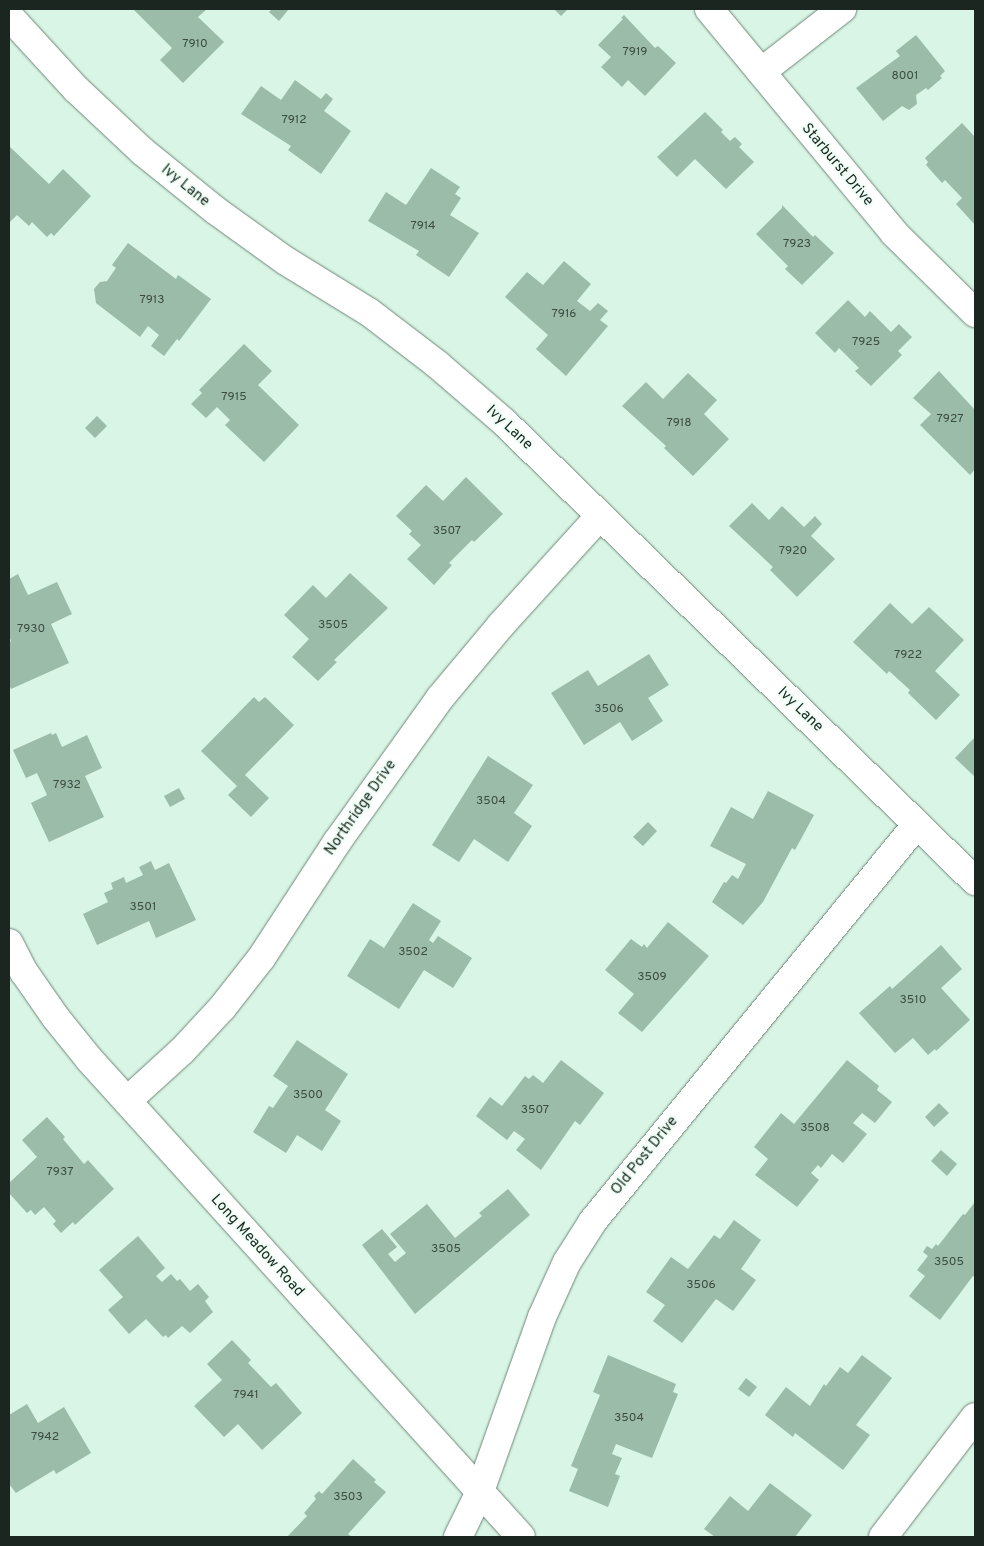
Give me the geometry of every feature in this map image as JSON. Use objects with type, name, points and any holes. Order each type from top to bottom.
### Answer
[{"type":"street","name":"Starburst Drive","points":[[709,9],[894,232],[975,314]]},
{"type":"street","points":[[761,72],[842,9]]},
{"type":"street","name":"Ivy Lane","points":[[9,16],[76,89],[142,151],[215,210],[286,261],[369,312],[438,366],[504,422],[975,881]]},
{"type":"street","name":"Northridge Drive","points":[[127,1102],[182,1051],[222,1008],[262,957],[342,834],[440,698],[501,625],[600,516]]},
{"type":"street","name":"Old Post Drive","points":[[458,1537],[479,1494],[542,1317],[567,1262],[592,1221],[916,824]]},
{"type":"street","name":"Long Meadow Road","points":[[9,943],[24,972],[56,1018],[127,1102],[479,1494],[520,1537]]},
{"type":"street","points":[[882,1537],[975,1417]]},
{"type":"building","points":[[133,9],[207,9],[198,17],[224,42],[183,83],[160,60],[172,48]]},
{"type":"building","points":[[272,9],[289,9],[279,21],[269,12]]},
{"type":"building","points":[[554,9],[568,9],[561,16]]},
{"type":"building","points":[[624,15],[655,48],[658,46],[676,63],[645,96],[628,80],[622,87],[601,67],[611,57],[598,45],[623,19],[621,18]]},
{"type":"building","points":[[916,35],[945,71],[940,76],[942,78],[928,90],[926,88],[916,95],[917,104],[909,110],[902,106],[883,121],[856,88],[900,56],[896,51]]},
{"type":"building","points":[[295,80],[321,99],[326,93],[333,99],[324,111],[351,131],[321,174],[288,150],[291,146],[241,114],[261,86],[281,100]]},
{"type":"building","points":[[705,112],[723,130],[721,132],[730,141],[735,137],[742,144],[739,147],[754,162],[726,189],[695,159],[677,177],[657,157]]},
{"type":"building","points":[[962,123],[975,137],[975,225],[956,204],[962,198],[945,180],[942,183],[926,165],[928,162],[925,158]]},
{"type":"building","points":[[9,146],[49,184],[63,169],[91,196],[54,236],[51,233],[47,237],[32,222],[29,226],[17,215],[9,223]]},
{"type":"building","points":[[431,168],[460,187],[455,194],[461,198],[450,215],[479,233],[449,277],[416,255],[419,251],[368,221],[386,192],[406,205]]},
{"type":"building","points":[[782,205],[813,237],[815,235],[834,253],[802,285],[785,269],[788,266],[756,234],[782,208]]},
{"type":"building","points":[[128,243],[176,279],[178,275],[211,299],[179,341],[177,339],[164,356],[151,346],[159,335],[148,326],[140,337],[96,303],[94,289],[100,282],[107,281],[116,268],[112,265]]},
{"type":"building","points":[[564,261],[591,284],[577,301],[590,311],[598,303],[608,311],[600,320],[608,326],[566,376],[536,349],[548,335],[505,297],[527,272],[543,285]]},
{"type":"building","points":[[848,300],[865,317],[870,311],[891,332],[899,324],[912,337],[898,351],[902,355],[871,386],[855,371],[859,368],[839,348],[835,353],[815,333]]},
{"type":"building","points":[[244,344],[272,371],[258,385],[299,425],[264,462],[225,425],[230,420],[217,407],[206,418],[191,404],[202,393],[199,390]]},
{"type":"building","points":[[939,371],[975,410],[975,469],[970,475],[920,425],[931,414],[913,398]]},
{"type":"building","points":[[688,373],[717,400],[704,414],[729,439],[693,476],[664,448],[666,446],[622,406],[646,382],[663,399]]},
{"type":"building","points":[[97,416],[107,426],[95,438],[85,428]]},
{"type":"building","points":[[466,477],[503,514],[474,542],[472,540],[449,563],[452,565],[434,585],[407,559],[421,545],[409,534],[412,531],[396,516],[426,485],[443,501]]},
{"type":"building","points":[[752,503],[769,520],[782,506],[804,527],[815,516],[822,524],[811,536],[835,559],[797,597],[770,570],[773,567],[729,526]]},
{"type":"building","points":[[350,573],[388,608],[334,660],[337,662],[318,681],[292,657],[309,639],[284,615],[313,585],[326,598]]},
{"type":"building","points":[[18,574],[28,595],[57,582],[72,614],[51,624],[69,663],[11,689],[9,684],[9,643],[11,641],[9,636],[9,579]]},
{"type":"building","points":[[890,603],[912,624],[929,607],[964,640],[935,671],[960,695],[936,720],[908,693],[910,690],[889,671],[887,674],[853,642]]},
{"type":"building","points":[[649,654],[669,685],[648,698],[663,721],[632,741],[620,722],[584,745],[551,693],[588,670],[598,686]]},
{"type":"building","points":[[254,697],[259,702],[265,697],[294,725],[245,775],[269,798],[251,817],[228,795],[237,786],[201,751]]},
{"type":"building","points":[[51,733],[52,735],[56,733],[62,747],[87,735],[102,768],[85,776],[104,817],[49,842],[31,803],[47,795],[37,773],[26,778],[13,750]]},
{"type":"building","points":[[975,737],[975,777],[955,758]]},
{"type":"building","points":[[488,756],[533,785],[514,813],[532,826],[508,862],[474,839],[459,862],[432,845]]},
{"type":"building","points":[[179,788],[185,799],[170,807],[164,796]]},
{"type":"building","points":[[768,791],[814,815],[795,850],[792,848],[763,902],[743,925],[712,902],[724,882],[726,883],[732,875],[738,879],[746,864],[710,846],[731,807],[753,819]]},
{"type":"building","points":[[648,822],[657,831],[643,846],[633,837]]},
{"type":"building","points":[[151,861],[155,870],[169,863],[196,920],[156,938],[149,921],[97,945],[83,914],[108,902],[104,893],[113,889],[111,883],[124,877],[126,883],[143,875],[139,867]]},
{"type":"building","points":[[413,903],[441,921],[429,940],[433,943],[438,936],[472,958],[453,988],[424,970],[399,1009],[347,976],[370,939],[384,948]]},
{"type":"building","points":[[668,922],[709,956],[642,1032],[618,1013],[634,994],[605,970],[631,939],[642,947],[644,944],[647,948]]},
{"type":"building","points":[[941,945],[962,969],[941,988],[970,1020],[936,1051],[935,1049],[928,1055],[913,1038],[895,1053],[859,1013],[890,986],[892,989]]},
{"type":"building","points":[[297,1040],[348,1074],[325,1110],[341,1121],[322,1151],[297,1135],[286,1153],[253,1132],[269,1106],[273,1108],[288,1086],[273,1076]]},
{"type":"building","points":[[561,1060],[604,1093],[580,1125],[575,1121],[541,1170],[516,1150],[525,1139],[514,1131],[507,1140],[476,1116],[490,1097],[502,1106],[525,1076],[529,1079],[533,1075],[543,1083]]},
{"type":"building","points":[[847,1060],[879,1086],[877,1090],[892,1102],[875,1123],[862,1113],[853,1123],[867,1134],[843,1163],[832,1154],[821,1168],[818,1165],[811,1173],[819,1180],[797,1207],[755,1175],[768,1159],[754,1147],[781,1113],[794,1124]]},
{"type":"building","points":[[939,1103],[949,1113],[934,1127],[925,1117]]},
{"type":"building","points":[[47,1117],[65,1137],[63,1139],[84,1164],[88,1160],[114,1189],[75,1225],[73,1222],[61,1233],[53,1224],[56,1221],[44,1207],[35,1215],[31,1210],[27,1213],[9,1193],[9,1183],[37,1157],[22,1140]]},
{"type":"building","points":[[941,1150],[957,1164],[947,1176],[931,1161]]},
{"type":"building","points":[[508,1189],[530,1215],[415,1314],[362,1245],[382,1229],[397,1247],[388,1254],[395,1262],[406,1253],[390,1234],[427,1204],[455,1238],[482,1216],[479,1213]]},
{"type":"building","points":[[975,1202],[975,1277],[973,1276],[940,1320],[909,1296],[925,1276],[917,1270],[928,1256],[923,1252],[927,1246],[932,1249],[936,1244],[938,1246]]},
{"type":"building","points":[[734,1220],[761,1240],[741,1269],[756,1280],[733,1311],[716,1299],[682,1343],[653,1321],[665,1305],[646,1292],[671,1257],[688,1269],[714,1235],[720,1239]]},
{"type":"building","points":[[138,1236],[165,1268],[156,1276],[162,1282],[171,1274],[177,1281],[180,1279],[190,1291],[198,1284],[209,1297],[205,1301],[213,1312],[190,1333],[182,1326],[168,1338],[166,1335],[163,1337],[146,1319],[129,1334],[108,1310],[123,1297],[99,1270]]},
{"type":"building","points":[[232,1340],[251,1360],[248,1363],[271,1387],[276,1383],[302,1413],[262,1450],[238,1424],[224,1437],[194,1406],[222,1380],[207,1364]]},
{"type":"building","points":[[608,1355],[676,1384],[673,1392],[678,1394],[652,1458],[616,1444],[612,1454],[622,1458],[615,1474],[620,1476],[608,1507],[569,1491],[578,1469],[571,1466],[600,1395],[593,1392]]},
{"type":"building","points":[[862,1355],[892,1378],[856,1425],[870,1435],[843,1470],[795,1433],[793,1437],[765,1415],[786,1387],[810,1406],[824,1384],[826,1386],[840,1367],[848,1373]]},
{"type":"building","points":[[746,1378],[757,1387],[749,1397],[738,1389]]},
{"type":"building","points":[[27,1404],[38,1423],[64,1407],[91,1453],[56,1474],[54,1470],[16,1493],[9,1484],[9,1415]]},
{"type":"building","points":[[353,1459],[386,1492],[348,1534],[352,1537],[287,1537],[307,1516],[304,1513],[316,1499],[314,1496],[319,1491],[322,1494]]},
{"type":"building","points":[[770,1483],[812,1515],[795,1537],[715,1537],[704,1529],[730,1496],[748,1511]]}]
